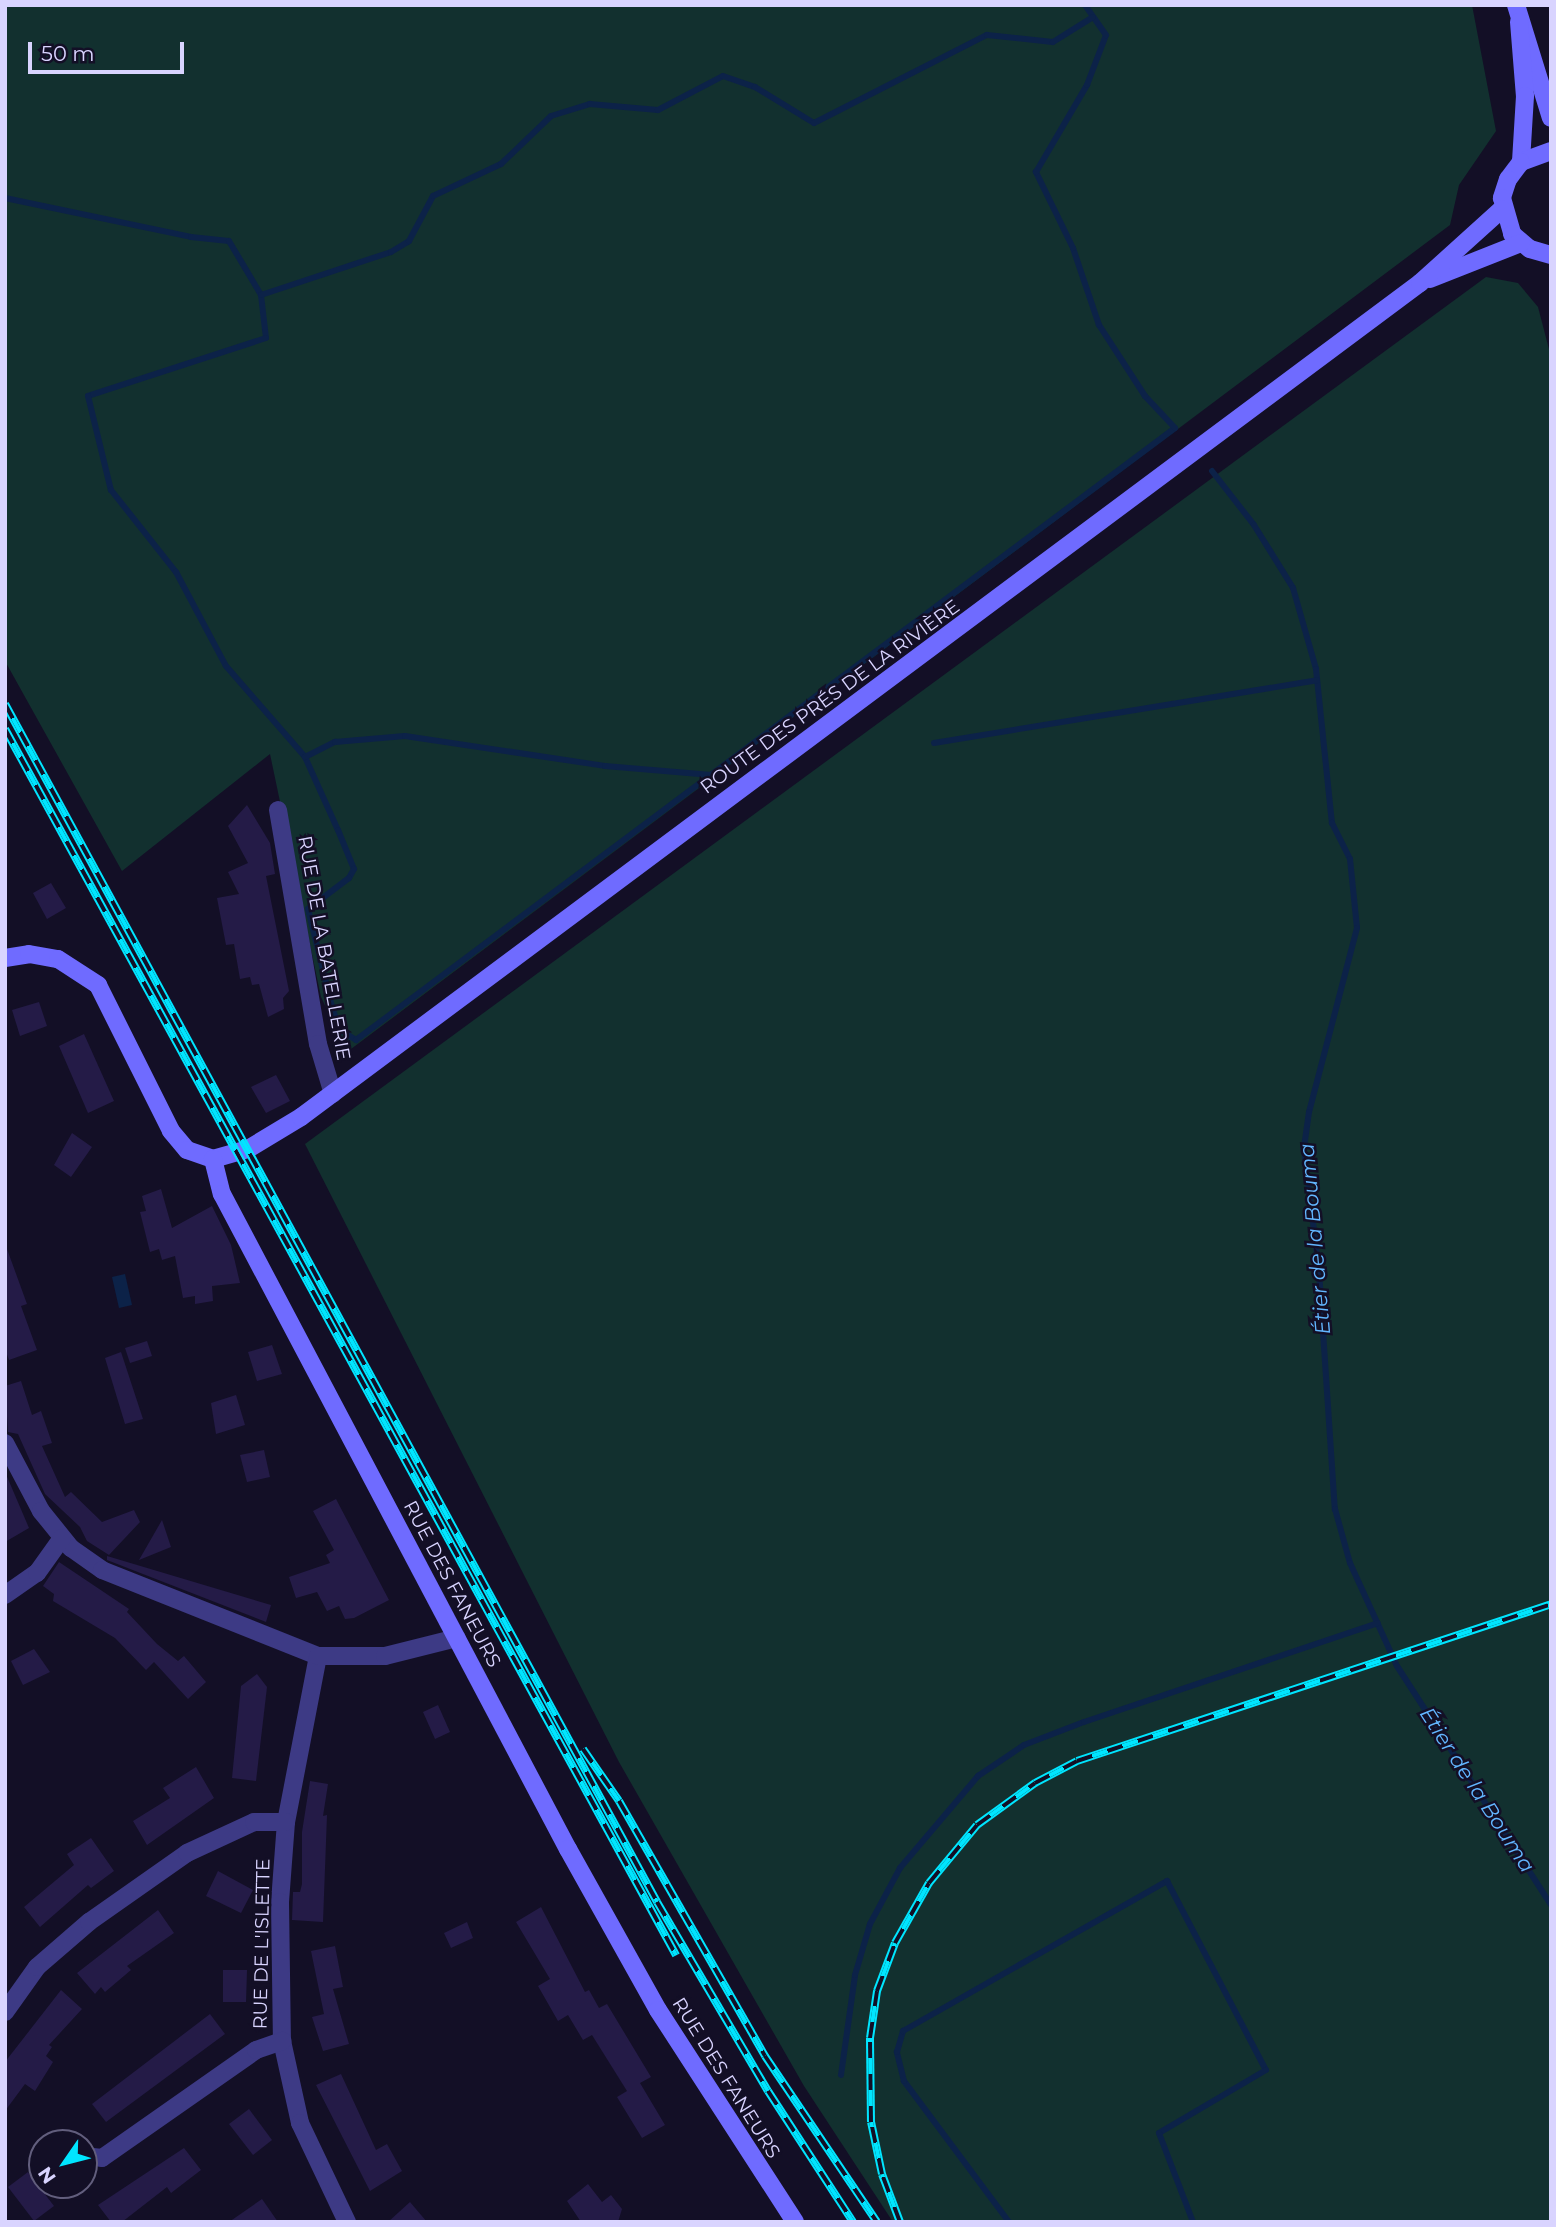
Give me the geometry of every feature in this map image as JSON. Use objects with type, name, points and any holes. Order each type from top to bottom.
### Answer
[{"type":"street","points":[[1518,13],[1551,118]]},
{"type":"street","points":[[1518,13],[1525,96],[1521,162],[1504,188],[1502,209],[1512,234],[1521,243],[1545,254],[1551,269]]},
{"type":"street","points":[[1521,162],[1551,151]]},
{"type":"street","name":"ROUTE DES PRÉS DE LA RIVIÈRE","points":[[213,1159],[237,1155],[262,1142],[333,1094],[1420,283],[1502,209]]},
{"type":"street","name":"ROUTE DES PRÉS DE LA RIVIÈRE","points":[[1420,283],[1521,243]]},
{"type":"street","name":"RUE DE LA BATELLERIE","points":[[278,810],[318,1044],[333,1094]]},
{"type":"street","points":[[5,958],[43,955],[82,971],[98,985],[117,1017],[178,1142],[194,1154],[213,1159]]},
{"type":"street","name":"RUE DES FANEURS","points":[[213,1159],[222,1194],[658,2010],[795,2222]]},
{"type":"street","points":[[5,1443],[41,1511],[62,1538],[102,1570],[138,1587],[318,1656],[385,1656],[457,1638]]},
{"type":"street","points":[[5,1595],[37,1573],[62,1538]]},
{"type":"street","name":"RUE DE L'ISLETTE","points":[[318,1656],[286,1822],[280,1902],[282,2041],[300,2123],[348,2222]]},
{"type":"street","points":[[5,2011],[37,1967],[68,1940],[187,1853],[254,1822],[286,1822]]},
{"type":"street","points":[[98,2157],[103,2158],[256,2050],[282,2041]]},
{"type":"green space","points":[[5,5],[1472,5],[1496,131],[1459,185],[1450,225],[347,1052],[321,997],[270,754],[122,871],[5,661]]},
{"type":"green space","points":[[1486,277],[1518,283],[1538,307],[1551,357],[1551,2222],[893,2222],[804,2086],[619,1762],[305,1144]]},
{"type":"water","points":[[125,1274],[132,1305],[119,1308],[112,1277]]},
{"type":"building","points":[[247,805],[270,843],[275,874],[266,876],[289,991],[283,998],[284,1009],[268,1017],[259,984],[252,985],[250,977],[240,979],[234,944],[226,945],[217,898],[239,894],[228,872],[248,863],[228,826]]},
{"type":"building","points":[[51,883],[66,908],[47,919],[33,893]]},
{"type":"building","points":[[39,1002],[47,1026],[20,1036],[12,1010]]},
{"type":"building","points":[[84,1034],[114,1101],[88,1113],[59,1046]]},
{"type":"building","points":[[276,1075],[290,1101],[266,1113],[251,1087]]},
{"type":"building","points":[[72,1133],[92,1147],[71,1177],[54,1165]]},
{"type":"building","points":[[161,1189],[172,1228],[212,1206],[231,1245],[240,1283],[212,1286],[213,1301],[195,1304],[195,1296],[183,1298],[175,1256],[162,1260],[159,1249],[150,1252],[140,1212],[146,1211],[142,1196]]},
{"type":"building","points":[[7,1249],[27,1304],[21,1306],[37,1350],[9,1360],[5,1349]]},
{"type":"building","points":[[147,1341],[152,1356],[130,1363],[125,1348]]},
{"type":"building","points":[[272,1345],[282,1374],[257,1381],[248,1352]]},
{"type":"building","points":[[121,1352],[143,1419],[125,1424],[105,1358]]},
{"type":"building","points":[[21,1381],[32,1415],[41,1411],[52,1443],[42,1446],[65,1497],[71,1492],[102,1522],[134,1510],[140,1522],[109,1555],[87,1541],[80,1527],[45,1494],[18,1434],[8,1432],[5,1386]]},
{"type":"building","points":[[236,1395],[245,1425],[216,1434],[211,1403]]},
{"type":"building","points":[[264,1450],[270,1477],[247,1482],[240,1455]]},
{"type":"building","points":[[5,1472],[29,1528],[5,1542]]},
{"type":"building","points":[[336,1499],[389,1600],[354,1618],[345,1619],[339,1606],[327,1611],[317,1592],[296,1598],[289,1577],[330,1563],[326,1555],[334,1550],[313,1511]]},
{"type":"building","points":[[162,1520],[171,1547],[139,1560]]},
{"type":"building","points":[[107,1556],[271,1605],[266,1622],[107,1560]]},
{"type":"building","points":[[59,1562],[129,1609],[127,1612],[157,1644],[178,1661],[184,1656],[206,1682],[188,1699],[154,1662],[146,1670],[115,1638],[53,1601],[54,1594],[43,1586]]},
{"type":"building","points":[[34,1649],[50,1672],[23,1685],[11,1661]]},
{"type":"building","points":[[257,1674],[267,1687],[256,1781],[232,1778],[241,1686]]},
{"type":"building","points":[[438,1705],[450,1732],[435,1739],[423,1712]]},
{"type":"building","points":[[196,1767],[214,1798],[147,1845],[133,1821],[170,1798],[163,1788]]},
{"type":"building","points":[[310,1781],[328,1784],[323,1816],[327,1815],[323,1922],[292,1920],[293,1892],[300,1892],[302,1884],[302,1832]]},
{"type":"building","points":[[91,1838],[114,1871],[91,1888],[88,1885],[40,1927],[24,1907],[74,1865],[67,1854]]},
{"type":"building","points":[[218,1871],[253,1890],[241,1913],[206,1896]]},
{"type":"building","points":[[541,1907],[585,1992],[589,1990],[599,2008],[607,2004],[651,2077],[640,2083],[665,2125],[642,2138],[617,2097],[627,2091],[592,2035],[583,2040],[568,2015],[558,2021],[538,1986],[550,1979],[516,1922]]},
{"type":"building","points":[[158,1910],[174,1933],[127,1966],[131,1970],[105,1992],[101,1987],[95,1994],[77,1973]]},
{"type":"building","points":[[467,1922],[473,1938],[451,1948],[444,1933]]},
{"type":"building","points":[[335,1946],[343,1987],[333,1989],[349,2044],[323,2051],[312,2017],[324,2014],[311,1951]]},
{"type":"building","points":[[223,1970],[247,1970],[246,2002],[223,2002]]},
{"type":"building","points":[[61,1990],[82,2009],[49,2045],[52,2047],[46,2056],[53,2062],[35,2091],[25,2084],[5,2111],[5,2062]]},
{"type":"building","points":[[210,2014],[225,2034],[106,2122],[92,2104]]},
{"type":"building","points":[[341,2074],[376,2150],[387,2144],[402,2171],[370,2191],[316,2085]]},
{"type":"building","points":[[249,2109],[272,2140],[253,2155],[229,2124]]},
{"type":"building","points":[[184,2148],[201,2170],[171,2193],[167,2187],[122,2222],[111,2222],[98,2205]]},
{"type":"building","points":[[28,2172],[28,2199],[49,2199],[54,2206],[34,2221],[8,2187]]},
{"type":"building","points":[[588,2184],[602,2202],[611,2195],[622,2209],[618,2222],[581,2222],[567,2201]]},
{"type":"building","points":[[262,2199],[278,2222],[229,2222]]},
{"type":"building","points":[[410,2202],[427,2222],[388,2222]]},
{"type":"waterway","points":[[5,198],[191,237],[229,241],[261,295],[266,338],[88,396],[111,490],[176,572],[226,666],[305,757],[338,830],[354,869],[349,878],[308,909],[340,1030],[356,1040],[1175,428],[1145,396],[1099,325],[1073,248],[1036,172],[1087,85],[1106,35],[1085,5]]},
{"type":"waterway","points":[[261,295],[391,252],[409,241],[433,196],[501,164],[551,116],[590,104],[658,110],[723,76],[755,87],[814,123],[987,35],[1053,42],[1093,17]]},
{"type":"waterway","name":"Étier de la Bouma","points":[[1212,471],[1254,525],[1293,588],[1316,669],[1332,823],[1350,859],[1357,928],[1309,1112],[1304,1149],[1319,1271],[1335,1509],[1350,1563],[1397,1666],[1551,1905]]},
{"type":"waterway","points":[[934,743],[1317,680]]},
{"type":"waterway","points":[[305,757],[335,742],[405,736],[605,766],[712,775]]},
{"type":"waterway","points":[[841,2075],[855,1975],[870,1924],[900,1868],[978,1776],[1024,1745],[1084,1722],[1378,1623]]},
{"type":"waterway","points":[[1009,2222],[904,2081],[897,2052],[903,2031],[1167,1881],[1266,2070],[1159,2133],[1193,2222]]},
{"type":"railway","points":[[5,704],[657,1902],[768,2091],[853,2222]]},
{"type":"railway","points":[[5,729],[676,1955]]},
{"type":"railway","points":[[900,2222],[882,2174],[871,2122],[870,2038],[877,1991],[895,1943],[929,1883],[977,1825],[1035,1783],[1077,1761],[1551,1604]]},
{"type":"railway","points":[[583,1749],[619,1801],[765,2056],[877,2222]]}]
